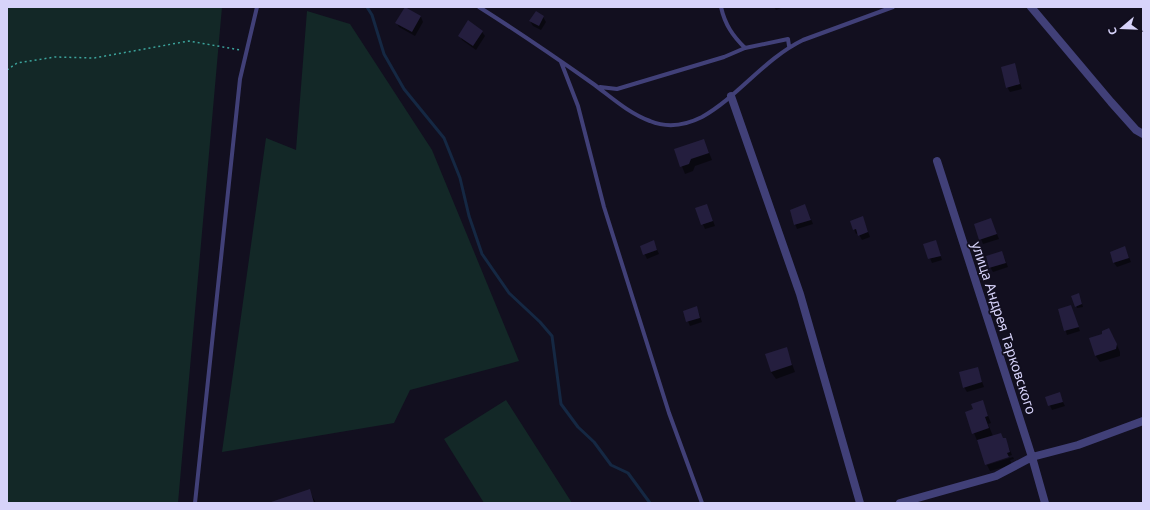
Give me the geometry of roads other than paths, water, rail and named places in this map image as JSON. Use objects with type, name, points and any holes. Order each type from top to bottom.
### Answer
[{"type":"street","points":[[1031,7],[1111,102],[1136,130],[1143,134]]},
{"type":"street","points":[[731,96],[800,294],[860,503]]},
{"type":"street","name":"улица Андрея Тарковского","points":[[937,161],[1032,457],[1045,503]]},
{"type":"street","points":[[900,503],[996,476],[1032,457],[1078,445],[1143,421]]},
{"type":"lane","points":[[195,503],[240,79],[256,7]]},
{"type":"lane","points":[[479,7],[560,61],[624,107],[650,122],[677,126],[704,116],[731,96],[754,74],[789,46],[893,7]]},
{"type":"lane","points":[[721,7],[732,35],[745,48]]},
{"type":"lane","points":[[596,86],[607,89],[617,89],[724,57],[745,48],[788,38],[789,46]]},
{"type":"lane","points":[[560,61],[578,106],[604,207],[669,413],[702,503]]},
{"type":"waterway","points":[[367,7],[372,15],[384,54],[404,89],[444,138],[460,178],[469,216],[482,254],[509,293],[540,322],[552,336],[561,404],[578,427],[594,442],[611,465],[628,473],[650,503]]}]
